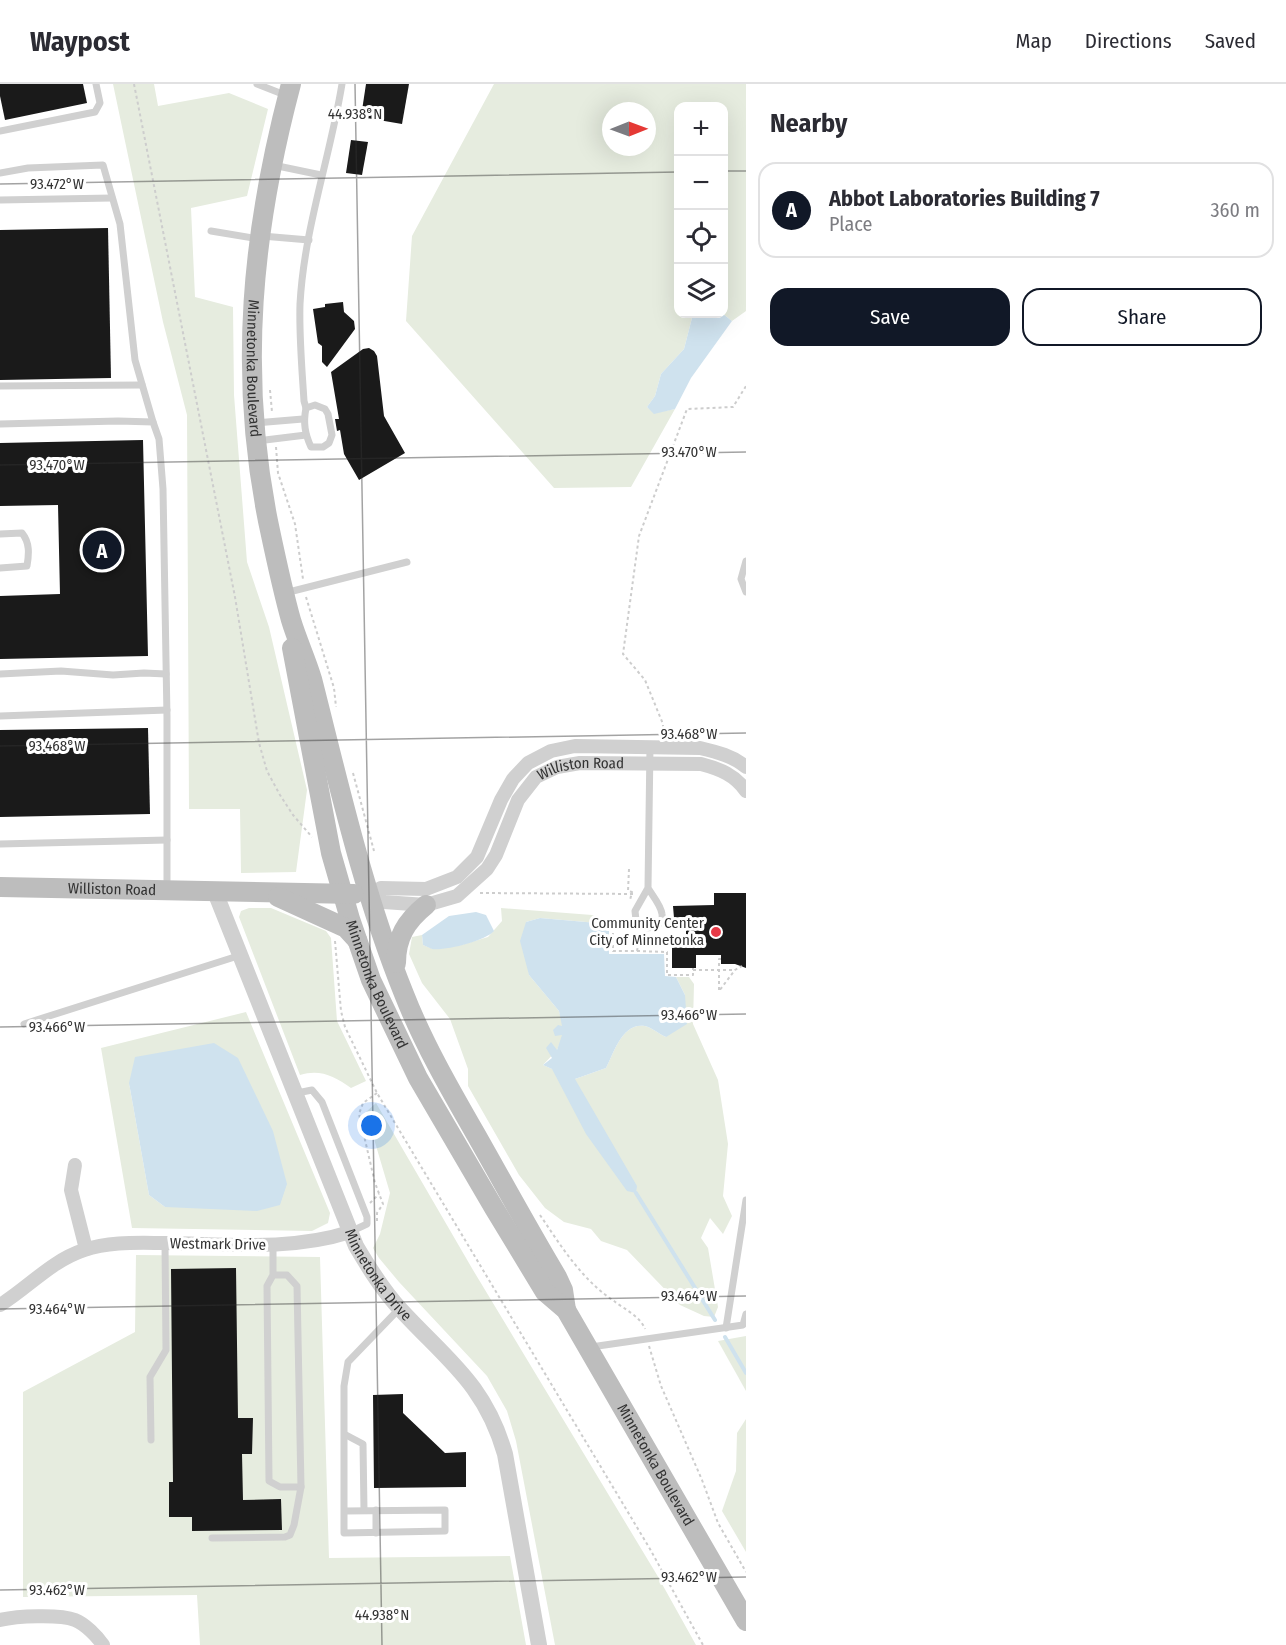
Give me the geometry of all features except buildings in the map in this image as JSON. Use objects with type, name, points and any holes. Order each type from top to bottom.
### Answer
[{"type":"main road","name":"Minnetonka Boulevard","points":[[289,90],[271,165],[259,237],[251,318],[252,385],[265,431],[268,520],[291,618],[310,675],[370,895],[411,1012],[440,1071],[557,1277],[563,1290],[566,1310]]},
{"type":"main road","name":"Minnetonka Boulevard","points":[[291,618],[292,650],[329,842],[367,970],[388,1018],[439,1115],[538,1283],[566,1310],[746,1621]]},
{"type":"main road","name":"Williston Road","points":[[0,887],[370,895]]},
{"type":"main road","points":[[271,893],[346,928],[357,940]]},
{"type":"main road","points":[[396,972],[396,952],[404,926],[426,905]]},
{"type":"street","name":"Williston Road","points":[[370,895],[381,888],[426,889],[457,877],[477,856],[501,800],[513,779],[528,763],[551,751],[575,746],[700,748],[720,753],[746,767]]},
{"type":"street","name":"Williston Road","points":[[370,895],[384,902],[426,905],[457,896],[487,869],[496,855],[518,800],[536,777],[557,766],[580,763],[701,764],[719,769],[739,782],[746,791]]},
{"type":"street","name":"Minnetonka Drive","points":[[215,892],[350,1232],[372,1274],[399,1309],[452,1360],[472,1384],[498,1429],[505,1454],[539,1645]]},
{"type":"street","points":[[75,1165],[71,1190],[86,1249]]},
{"type":"street","name":"Westmark Drive","points":[[0,1305],[42,1272],[86,1249],[132,1243],[308,1243],[350,1232]]},
{"type":"street","points":[[0,1620],[14,1617],[75,1620],[103,1645]]},
{"type":"lane","points":[[0,131],[95,112],[100,103],[96,84]]},
{"type":"lane","points":[[256,84],[289,90]]},
{"type":"lane","points":[[306,408],[315,405],[325,409],[328,414],[332,435],[329,443],[323,447],[311,447],[303,419],[306,408],[300,305],[321,175],[335,128],[342,84]]},
{"type":"lane","points":[[0,173],[28,168],[103,165],[120,224],[135,360],[159,439],[163,489],[167,710],[166,890]]},
{"type":"lane","points":[[271,165],[321,175]]},
{"type":"lane","points":[[0,200],[112,198]]},
{"type":"lane","points":[[211,231],[309,240]]},
{"type":"lane","points":[[0,386],[142,386]]},
{"type":"lane","points":[[265,431],[303,419]]},
{"type":"lane","points":[[0,424],[153,422]]},
{"type":"lane","points":[[265,431],[306,435]]},
{"type":"lane","points":[[0,534],[22,532],[29,552],[27,566],[0,568]]},
{"type":"lane","points":[[746,561],[741,579],[746,592]]},
{"type":"lane","points":[[285,593],[407,562]]},
{"type":"lane","points":[[0,674],[61,671],[114,675],[166,674]]},
{"type":"lane","points":[[0,716],[167,710]]},
{"type":"lane","points":[[648,888],[662,915],[659,924],[651,928],[642,927],[636,920],[635,911],[648,888],[650,747]]},
{"type":"lane","points":[[0,844],[167,840]]},
{"type":"lane","points":[[24,1024],[241,955]]},
{"type":"lane","points":[[726,1328],[746,1200]]},
{"type":"lane","points":[[151,1440],[150,1377],[166,1350],[165,1243]]},
{"type":"lane","points":[[273,1244],[273,1275],[267,1286],[269,1481],[280,1487],[300,1487]]},
{"type":"lane","points":[[212,1538],[285,1537],[290,1535],[294,1524],[300,1487],[297,1286],[287,1275],[273,1275]]},
{"type":"lane","points":[[345,1510],[445,1510],[445,1531],[345,1533],[345,1510],[346,1435],[345,1386],[348,1362],[399,1309]]},
{"type":"lane","points":[[588,1347],[726,1328],[743,1324],[746,1314]]},
{"type":"lane","points":[[346,1435],[363,1444],[364,1510]]},
{"type":"lane","points":[[376,1510],[376,1533]]},
{"type":"path","points":[[134,84],[235,597],[259,743],[267,771],[280,795],[316,844]]},
{"type":"path","points":[[663,734],[663,724],[645,680],[623,654],[639,536],[687,409],[733,407],[746,386]]},
{"type":"path","points":[[270,390],[265,431],[295,524],[304,588],[334,688],[337,711]]},
{"type":"path","points":[[353,772],[375,859]]},
{"type":"path","points":[[472,892],[526,894],[632,892],[644,896]]},
{"type":"path","points":[[629,923],[613,925],[613,951],[667,952],[667,975],[693,975],[693,969],[735,970]]},
{"type":"path","points":[[638,951],[640,935]]},
{"type":"path","points":[[335,939],[341,1011],[345,1027],[377,1093],[651,1549],[703,1645]]},
{"type":"path","points":[[721,959],[719,959],[719,991],[735,970],[742,966]]},
{"type":"path","points":[[377,1093],[363,1103],[359,1114],[375,1183],[384,1204],[377,1213],[377,1226]]},
{"type":"path","points":[[539,1214],[588,1280],[643,1323],[661,1386],[718,1523],[746,1572]]},
{"type":"shaded area","points":[[113,84],[154,84],[158,106],[229,93],[268,109],[247,196],[191,208],[195,297],[233,307],[234,395],[247,562],[269,627],[307,790],[296,872],[241,873],[240,809],[189,809],[187,415],[163,322]]},
{"type":"shaded area","points":[[494,84],[746,84],[746,311],[732,321],[728,318],[728,102],[674,102],[674,318],[692,318],[684,349],[661,374],[655,396],[647,407],[654,413],[675,409],[631,487],[554,488],[406,321],[412,236]]},
{"type":"shaded area","points":[[249,908],[271,908],[326,931],[331,938],[337,1021],[366,1081],[351,1088],[339,1080],[320,1073],[300,1075],[239,917],[241,911]]},
{"type":"shaded area","points":[[501,908],[592,915],[607,919],[609,924],[540,918],[526,922],[529,975],[559,1011],[563,1026],[563,1035],[557,1050],[543,1065],[575,1079],[606,1068],[620,1040],[630,1029],[645,1026],[666,1037],[685,995],[676,977],[689,977],[694,984],[693,1024],[718,1080],[728,1144],[723,1196],[732,1216],[723,1234],[710,1218],[701,1238],[708,1248],[718,1307],[714,1317],[704,1316],[680,1305],[627,1250],[601,1241],[591,1229],[564,1222],[545,1208],[519,1175],[468,1086],[468,1069],[450,1019],[422,983],[409,954],[412,937],[422,935],[423,945],[433,949],[461,945],[488,937],[502,921]]},
{"type":"shaded area","points":[[246,1012],[330,1213],[328,1223],[312,1231],[132,1228],[101,1048]],"holes":[[[129,1083],[165,1207],[149,1195]]]},
{"type":"shaded area","points":[[376,1103],[473,1270],[657,1575],[696,1645],[555,1645],[516,1441],[507,1411],[487,1376],[399,1282],[373,1248],[380,1234],[390,1193],[366,1112]]},
{"type":"shaded area","points":[[136,1255],[320,1257],[329,1558],[510,1556],[526,1645],[200,1645],[197,1595],[23,1597],[23,1392],[135,1332]]},
{"type":"shaded area","points":[[746,1336],[746,1391],[718,1341]]},
{"type":"shaded area","points":[[746,1419],[746,1552],[722,1511],[736,1471],[737,1433]]},
{"type":"water","points":[[692,318],[728,318],[732,321],[691,378],[675,409],[654,414],[647,407],[655,396],[661,374],[684,349]]},
{"type":"water","points":[[476,912],[486,915],[494,931],[489,935],[474,942],[446,948],[432,949],[423,945],[422,935],[449,916]]},
{"type":"water","points":[[540,918],[609,924],[609,954],[664,954],[665,976],[676,977],[685,995],[687,1024],[666,1037],[645,1026],[630,1029],[620,1040],[606,1068],[575,1079],[637,1186],[636,1193],[627,1191],[586,1134],[552,1069],[543,1065],[552,1058],[546,1048],[551,1042],[557,1050],[562,1035],[555,1036],[553,1030],[558,1025],[562,1026],[559,1011],[529,975],[520,941],[526,922]]},
{"type":"water","points":[[214,1043],[238,1058],[273,1131],[287,1184],[280,1205],[257,1211],[165,1207],[149,1195],[129,1083],[135,1057]]},
{"type":"waterway","points":[[636,1193],[715,1320]]},
{"type":"waterway","points":[[725,1337],[746,1373]]},
{"type":"place","name":"Abbot Laboratories Building 7","points":[[102,550]]},
{"type":"place","name":"Community Center City of Minnetonka","points":[[716,932]]}]
